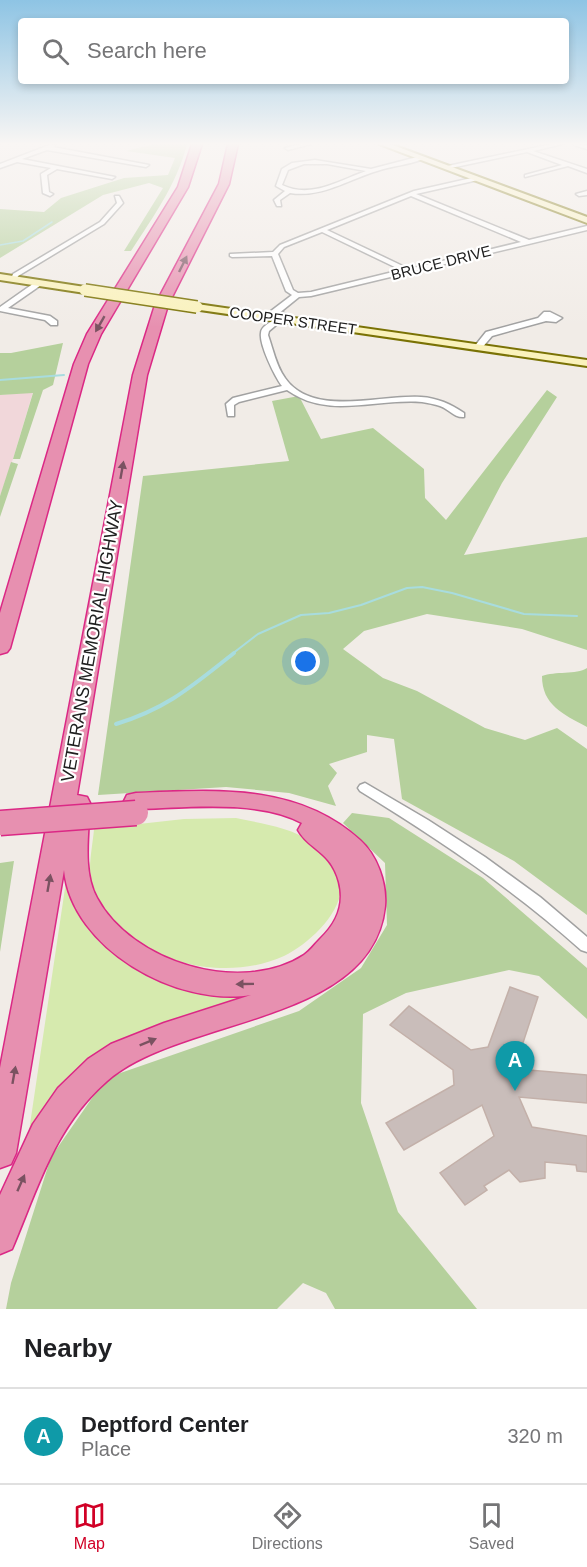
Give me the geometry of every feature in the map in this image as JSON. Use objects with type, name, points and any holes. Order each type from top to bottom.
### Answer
[{"type":"highway","points":[[0,648],[81,364],[94,333],[172,205]]},
{"type":"highway","name":"VETERANS MEMORIAL HIGHWAY","points":[[0,1153],[140,375],[154,326],[166,296],[213,205]]},
{"type":"highway","points":[[0,612],[34,524]]},
{"type":"highway","points":[[0,812],[136,807],[242,810],[270,814],[314,832],[335,850],[349,873],[354,892],[352,913],[344,932],[332,949],[313,965],[288,977],[259,984],[225,984],[195,980],[166,970],[126,948],[97,920],[85,902],[79,883],[79,783],[72,760]]},
{"type":"highway","points":[[0,823],[213,799],[255,802],[296,810],[330,827],[358,854],[372,888],[372,908],[363,933],[347,958],[328,975],[297,990],[125,1051],[82,1084],[56,1117],[32,1160],[0,1237]]},
{"type":"main road","points":[[547,205],[587,220]]},
{"type":"main road","name":"COOPER STREET","points":[[0,278],[587,363]]},
{"type":"street","points":[[13,279],[26,276],[65,251],[63,248],[109,218],[118,205]]},
{"type":"street","points":[[232,255],[274,254],[289,243],[384,205]]},
{"type":"street","points":[[438,205],[528,242]]},
{"type":"street","name":"BRUCE DRIVE","points":[[296,297],[587,228]]},
{"type":"street","points":[[322,230],[408,271]]},
{"type":"street","points":[[274,254],[290,291],[296,297],[296,302],[277,319],[264,335],[281,380],[287,387],[306,397],[339,404],[412,399],[431,400],[455,408],[461,415]]},
{"type":"street","points":[[40,284],[2,309],[47,318],[54,323]]},
{"type":"street","points":[[478,347],[489,334],[544,319]]},
{"type":"street","points":[[231,414],[230,404],[236,400],[287,387]]},
{"type":"street","points":[[365,788],[456,843],[507,879],[587,946]]},
{"type":"shaded area","points":[[33,392],[13,459],[0,496],[0,395]]},
{"type":"green space","points":[[52,205],[87,205],[0,258],[0,209],[44,212]]},
{"type":"green space","points":[[152,205],[160,205],[131,251],[124,251]]},
{"type":"green space","points":[[63,343],[53,385],[43,390],[20,459],[13,459],[33,393],[0,395],[0,353]]},
{"type":"green space","points":[[547,390],[557,397],[502,483],[464,555],[587,537],[587,650],[522,629],[427,614],[364,631],[343,649],[383,678],[417,691],[485,728],[525,740],[557,728],[587,749],[587,915],[514,861],[402,799],[394,739],[367,735],[367,752],[329,764],[337,773],[328,786],[336,806],[289,793],[226,787],[98,795],[143,476],[289,461],[272,401],[299,396],[321,439],[373,428],[424,469],[425,498],[446,520]]},
{"type":"green space","points":[[11,462],[18,464],[0,517],[0,496]]},
{"type":"green space","points":[[587,668],[587,727],[556,708],[546,694],[542,676],[577,672]]},
{"type":"green space","points":[[352,813],[389,818],[483,878],[587,968],[587,1019],[539,976],[509,970],[406,993],[363,1014],[361,1103],[398,1212],[477,1309],[335,1309],[326,1293],[303,1283],[277,1309],[6,1309],[11,1283],[51,1157],[106,1078],[299,1011],[361,968],[387,925],[385,863],[343,823]]},
{"type":"green space","points":[[236,818],[274,826],[302,836],[321,850],[339,875],[341,889],[334,909],[312,937],[302,945],[284,956],[257,965],[229,968],[200,966],[172,959],[146,947],[123,930],[105,909],[91,877],[90,864],[94,829],[184,819]]},
{"type":"green space","points":[[14,861],[0,952],[0,863]]},
{"type":"green space","points":[[68,868],[78,903],[97,939],[132,965],[166,982],[184,987],[221,994],[259,996],[121,1040],[87,1062],[28,1138]]},
{"type":"building","points":[[510,987],[538,997],[518,1058],[529,1070],[587,1075],[587,1103],[519,1097],[532,1127],[587,1136],[587,1172],[577,1171],[576,1165],[545,1162],[545,1178],[520,1182],[509,1170],[484,1186],[487,1190],[465,1205],[440,1173],[494,1136],[482,1105],[404,1150],[386,1123],[454,1085],[453,1070],[390,1025],[409,1006],[471,1050],[488,1047]]},
{"type":"waterway","points":[[0,245],[23,241],[52,222]]},
{"type":"waterway","points":[[0,380],[64,375]]},
{"type":"waterway","points":[[232,654],[258,634],[301,615],[329,613],[361,605],[407,588],[422,587],[452,593],[524,614],[577,616]]},
{"type":"waterway","points":[[116,724],[150,711],[179,695],[234,653]]},
{"type":"place","name":"Deptford Center","points":[[515,1091]]}]
